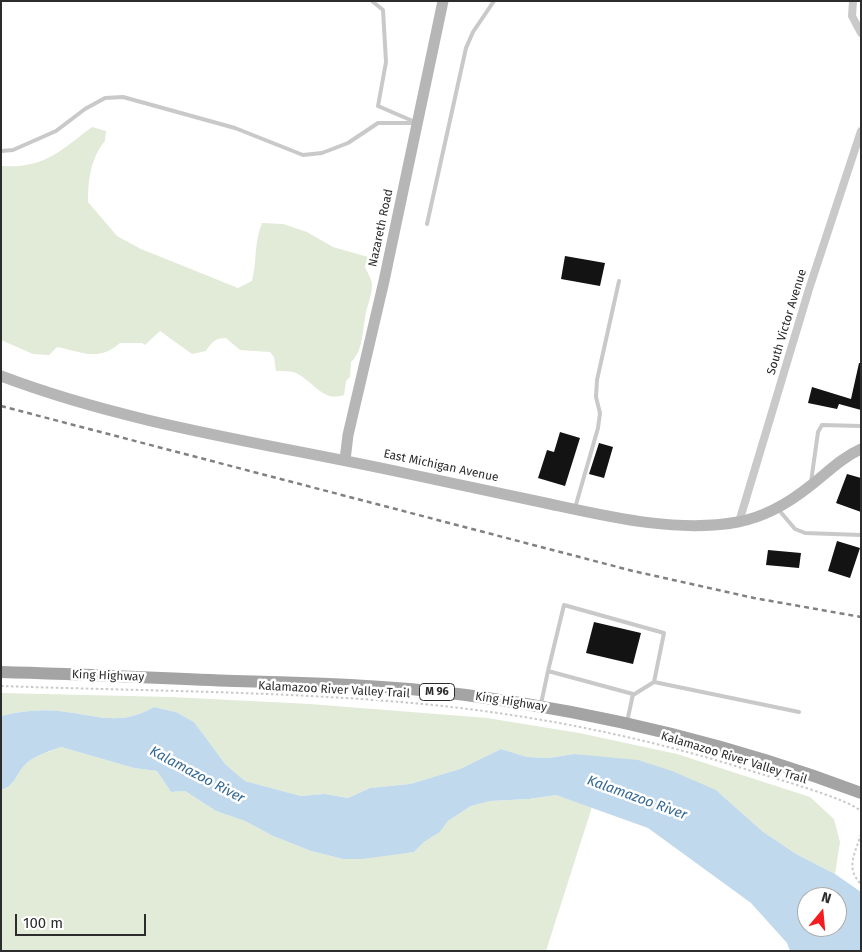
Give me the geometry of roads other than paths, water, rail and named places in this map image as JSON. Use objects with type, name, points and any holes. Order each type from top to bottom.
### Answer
[{"type":"main road","name":"King Highway","points":[[1,672],[401,689],[463,695],[540,706],[626,724],[739,753],[861,793]]},
{"type":"street","name":"Nazareth Road","points":[[346,460],[348,435],[382,291],[443,1]]},
{"type":"street","points":[[853,1],[852,16],[861,33]]},
{"type":"street","name":"South Victor Avenue","points":[[739,522],[809,289],[861,131]]},
{"type":"street","name":"East Michigan Avenue","points":[[1,376],[106,410],[171,427],[346,460],[632,520],[681,525],[739,522],[757,517],[776,508],[810,487],[834,466],[861,448]]},
{"type":"lane","points":[[372,1],[383,10],[386,62],[378,106],[417,122]]},
{"type":"lane","points":[[427,224],[466,48],[473,32],[494,1]]},
{"type":"lane","points":[[1,151],[13,150],[56,131],[84,109],[105,98],[124,97],[236,128],[303,155],[322,152],[348,143],[378,123],[417,122]]},
{"type":"lane","points":[[575,509],[598,428],[600,413],[596,397],[597,380],[619,281]]},
{"type":"lane","points":[[810,487],[818,432],[822,425],[861,426]]},
{"type":"lane","points":[[776,508],[795,529],[804,533],[861,535]]},
{"type":"lane","points":[[540,706],[564,605],[664,633],[654,682]]},
{"type":"lane","points":[[548,671],[633,695]]},
{"type":"lane","points":[[626,724],[633,695],[654,682],[798,712]]},
{"type":"water","name":"Kalamazoo River","points":[[154,707],[176,712],[194,722],[226,765],[245,781],[301,796],[325,794],[348,798],[370,788],[410,784],[460,769],[501,749],[527,757],[549,758],[574,754],[638,760],[672,771],[716,790],[762,831],[796,854],[835,874],[861,892],[861,951],[790,951],[787,943],[751,903],[648,828],[556,795],[529,799],[490,801],[471,806],[448,821],[440,832],[424,842],[414,852],[362,859],[343,859],[311,851],[273,836],[245,821],[216,811],[185,791],[171,792],[157,771],[134,768],[61,747],[32,759],[22,769],[13,783],[1,790],[1,716],[37,710],[108,718],[130,717]]},
{"type":"railway","points":[[1,406],[633,571],[754,598],[861,617]]}]
